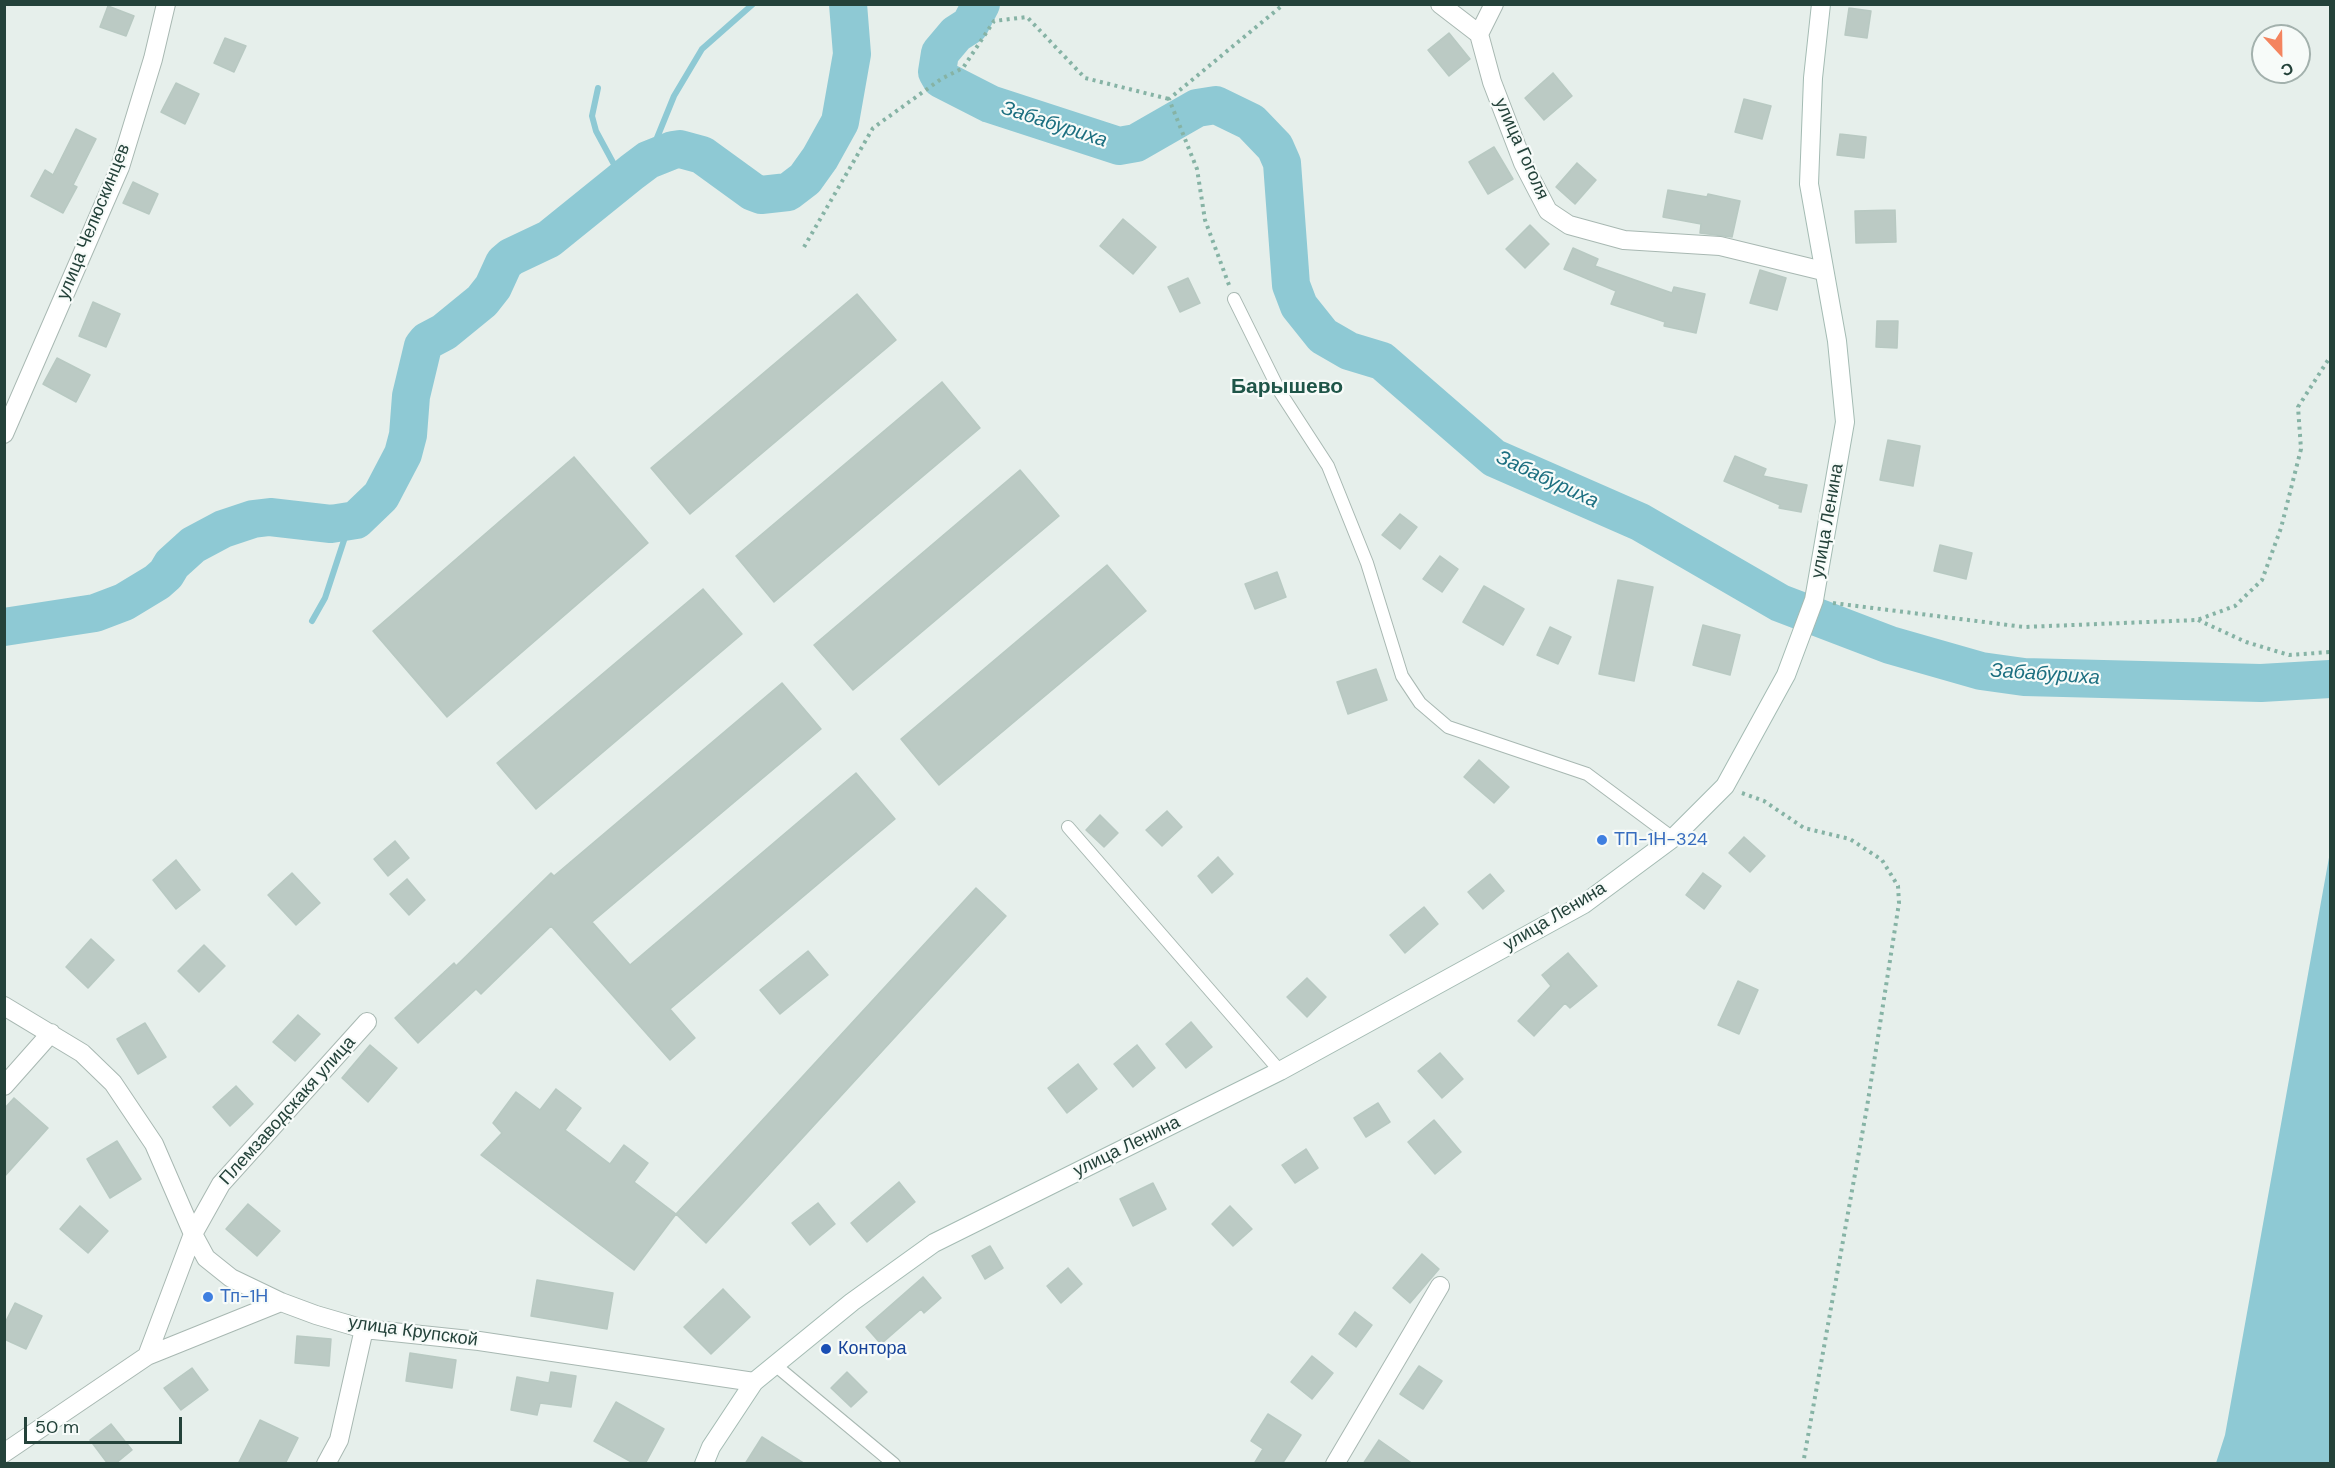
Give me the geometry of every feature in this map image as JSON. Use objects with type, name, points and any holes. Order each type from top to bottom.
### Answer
[{"type":"street","name":"улица Челюскинцев","points":[[4,434],[120,166],[153,59],[166,4]]},
{"type":"street","points":[[1440,4],[1479,34],[1494,4]]},
{"type":"street","name":"улица Ленина","points":[[704,1464],[711,1447],[754,1382],[852,1302],[934,1243],[1280,1071],[1584,904],[1674,838],[1725,786],[1796,652],[1814,600],[1845,422],[1837,341],[1809,184],[1813,78],[1821,4]]},
{"type":"street","name":"улица Гоголя","points":[[1479,34],[1492,82],[1523,164],[1548,211],[1569,225],[1624,240],[1720,246],[1823,271]]},
{"type":"street","name":"улица Крупской","points":[[4,1005],[82,1053],[113,1083],[154,1144],[193,1234],[206,1258],[231,1278],[281,1302],[364,1329],[479,1341],[754,1382]]},
{"type":"street","name":"Племзаводскакя улица","points":[[147,1356],[193,1234],[220,1184],[368,1022]]},
{"type":"street","points":[[4,1086],[51,1033]]},
{"type":"street","points":[[1335,1464],[1440,1286]]},
{"type":"street","points":[[4,1453],[147,1356],[281,1302]]},
{"type":"street","points":[[326,1464],[339,1440],[364,1329]]},
{"type":"lane","points":[[1234,299],[1280,392],[1328,466],[1367,563],[1402,676],[1420,704],[1448,727],[1587,774],[1674,838]]},
{"type":"lane","points":[[1068,827],[1280,1071]]},
{"type":"lane","points":[[775,1365],[894,1464]]},
{"type":"path","points":[[1169,99],[1284,4]]},
{"type":"path","points":[[804,247],[873,128],[940,79],[963,68],[994,21],[1027,17],[1085,78],[1169,99]]},
{"type":"path","points":[[1169,99],[1197,169],[1204,220],[1234,299]]},
{"type":"path","points":[[1814,600],[2024,627],[2197,620],[2235,606],[2262,580],[2281,528],[2301,449],[2298,407],[2331,357]]},
{"type":"path","points":[[2197,620],[2246,642],[2289,655],[2331,652]]},
{"type":"path","points":[[1725,786],[1764,801],[1804,828],[1850,839],[1882,860],[1898,886],[1899,903],[1867,1107],[1803,1464]]},
{"type":"water","points":[[2330,852],[2330,1463],[2216,1463],[2225,1435]]},
{"type":"building","points":[[108,6],[134,16],[126,36],[100,27]]},
{"type":"building","points":[[1849,8],[1871,11],[1867,38],[1845,35]]},
{"type":"building","points":[[1449,33],[1470,59],[1449,76],[1428,50]]},
{"type":"building","points":[[225,38],[246,46],[234,72],[214,63]]},
{"type":"building","points":[[1553,73],[1572,96],[1544,120],[1525,98]]},
{"type":"building","points":[[176,83],[199,94],[185,124],[161,112]]},
{"type":"building","points":[[1744,99],[1771,106],[1762,139],[1735,132]]},
{"type":"building","points":[[76,129],[96,139],[73,185],[77,187],[63,213],[31,196],[45,170],[53,175]]},
{"type":"building","points":[[1840,134],[1866,137],[1864,158],[1837,155]]},
{"type":"building","points":[[1494,147],[1513,179],[1488,194],[1469,162]]},
{"type":"building","points":[[1577,163],[1596,180],[1575,204],[1556,187]]},
{"type":"building","points":[[133,182],[158,194],[149,214],[123,203]]},
{"type":"building","points":[[1668,190],[1707,197],[1708,194],[1740,201],[1732,237],[1700,233],[1701,224],[1663,217]]},
{"type":"building","points":[[1895,210],[1896,242],[1856,243],[1855,211]]},
{"type":"building","points":[[1123,219],[1156,247],[1133,274],[1100,246]]},
{"type":"building","points":[[1530,225],[1549,244],[1525,268],[1506,249]]},
{"type":"building","points":[[1573,248],[1598,259],[1595,266],[1672,293],[1674,287],[1705,294],[1696,333],[1664,326],[1665,322],[1611,304],[1616,291],[1564,269]]},
{"type":"building","points":[[1760,270],[1786,278],[1777,310],[1750,303]]},
{"type":"building","points":[[1188,278],[1200,303],[1180,312],[1168,287]]},
{"type":"building","points":[[857,294],[896,340],[690,514],[651,468]]},
{"type":"building","points":[[93,302],[120,314],[106,347],[79,336]]},
{"type":"building","points":[[1877,321],[1898,321],[1897,348],[1876,347]]},
{"type":"building","points":[[57,358],[90,375],[76,402],[43,384]]},
{"type":"building","points":[[942,382],[980,428],[774,602],[736,556]]},
{"type":"building","points":[[1888,440],[1920,446],[1913,486],[1880,480]]},
{"type":"building","points":[[1735,456],[1766,469],[1763,476],[1807,485],[1801,512],[1779,508],[1780,505],[1724,481]]},
{"type":"building","points":[[574,457],[648,543],[447,717],[373,631]]},
{"type":"building","points":[[1020,470],[1059,516],[853,690],[814,645]]},
{"type":"building","points":[[1400,514],[1417,527],[1400,549],[1382,535]]},
{"type":"building","points":[[1940,545],[1972,553],[1966,579],[1934,571]]},
{"type":"building","points":[[1440,556],[1458,569],[1442,592],[1423,579]]},
{"type":"building","points":[[1107,565],[1146,611],[939,785],[901,739]]},
{"type":"building","points":[[1277,572],[1286,597],[1255,609],[1245,584]]},
{"type":"building","points":[[1618,580],[1653,587],[1634,681],[1599,674]]},
{"type":"building","points":[[1484,586],[1524,609],[1503,645],[1463,622]]},
{"type":"building","points":[[703,589],[742,634],[536,809],[497,763]]},
{"type":"building","points":[[1703,625],[1740,635],[1730,675],[1693,665]]},
{"type":"building","points":[[1550,627],[1571,637],[1558,664],[1537,655]]},
{"type":"building","points":[[1376,669],[1387,700],[1348,714],[1337,682]]},
{"type":"building","points":[[782,683],[821,729],[592,922],[630,965],[856,773],[895,819],[670,1009],[695,1038],[670,1060],[551,926],[481,994],[476,989],[418,1043],[395,1018],[454,963],[456,966],[551,873],[554,876]]},
{"type":"building","points":[[1479,760],[1509,787],[1494,803],[1464,777]]},
{"type":"building","points":[[1167,811],[1182,827],[1162,846],[1146,830]]},
{"type":"building","points":[[1100,815],[1118,833],[1104,847],[1086,830]]},
{"type":"building","points":[[1744,837],[1765,856],[1750,872],[1729,853]]},
{"type":"building","points":[[395,841],[409,858],[388,876],[374,859]]},
{"type":"building","points":[[1218,857],[1233,874],[1212,893],[1198,876]]},
{"type":"building","points":[[176,860],[200,890],[176,909],[153,880]]},
{"type":"building","points":[[292,873],[320,903],[296,925],[268,895]]},
{"type":"building","points":[[1703,873],[1721,886],[1704,909],[1686,895]]},
{"type":"building","points":[[1490,874],[1504,891],[1483,909],[1468,892]]},
{"type":"building","points":[[407,879],[425,900],[409,915],[390,894]]},
{"type":"building","points":[[976,888],[1006,916],[706,1243],[676,1214]]},
{"type":"building","points":[[1424,907],[1438,924],[1405,953],[1390,935]]},
{"type":"building","points":[[91,939],[114,960],[88,988],[66,967]]},
{"type":"building","points":[[204,945],[225,966],[199,992],[178,971]]},
{"type":"building","points":[[808,951],[828,975],[780,1014],[760,990]]},
{"type":"building","points":[[1568,953],[1597,986],[1570,1008],[1565,1003],[1534,1036],[1518,1021],[1551,986],[1542,975]]},
{"type":"building","points":[[1307,978],[1326,997],[1307,1017],[1287,997]]},
{"type":"building","points":[[1738,981],[1758,990],[1739,1034],[1718,1025]]},
{"type":"building","points":[[298,1015],[320,1034],[295,1061],[273,1042]]},
{"type":"building","points":[[1191,1022],[1212,1047],[1186,1068],[1166,1044]]},
{"type":"building","points":[[145,1023],[166,1057],[138,1074],[117,1039]]},
{"type":"building","points":[[370,1045],[397,1068],[368,1102],[342,1078]]},
{"type":"building","points":[[1137,1045],[1155,1068],[1133,1087],[1114,1064]]},
{"type":"building","points":[[1440,1053],[1463,1079],[1442,1098],[1418,1071]]},
{"type":"building","points":[[1078,1064],[1097,1089],[1067,1113],[1048,1088]]},
{"type":"building","points":[[236,1086],[253,1104],[230,1126],[213,1107]]},
{"type":"building","points":[[556,1089],[581,1108],[565,1130],[610,1164],[624,1145],[648,1163],[634,1182],[676,1214],[634,1270],[481,1155],[502,1133],[493,1123],[516,1092],[540,1110]]},
{"type":"building","points":[[14,1098],[48,1128],[4,1177],[4,1109]]},
{"type":"building","points":[[1378,1103],[1390,1122],[1366,1137],[1354,1118]]},
{"type":"building","points":[[1434,1120],[1461,1152],[1435,1174],[1408,1142]]},
{"type":"building","points":[[117,1141],[141,1179],[110,1198],[87,1159]]},
{"type":"building","points":[[1306,1149],[1318,1168],[1295,1183],[1282,1165]]},
{"type":"building","points":[[899,1182],[915,1202],[867,1242],[851,1223]]},
{"type":"building","points":[[1153,1183],[1166,1209],[1133,1226],[1120,1199]]},
{"type":"building","points":[[818,1203],[835,1224],[810,1245],[792,1223]]},
{"type":"building","points":[[248,1204],[280,1231],[257,1256],[226,1229]]},
{"type":"building","points":[[80,1206],[108,1231],[88,1253],[60,1229]]},
{"type":"building","points":[[1230,1206],[1252,1229],[1233,1246],[1212,1224]]},
{"type":"building","points":[[990,1246],[1003,1268],[985,1279],[972,1256]]},
{"type":"building","points":[[1422,1254],[1439,1269],[1410,1303],[1393,1288]]},
{"type":"building","points":[[1068,1268],[1082,1284],[1061,1303],[1047,1286]]},
{"type":"building","points":[[923,1277],[941,1298],[924,1313],[921,1309],[881,1344],[866,1327]]},
{"type":"building","points":[[537,1280],[613,1293],[607,1329],[531,1316]]},
{"type":"building","points":[[723,1289],[750,1317],[711,1354],[684,1327]]},
{"type":"building","points":[[15,1303],[42,1316],[26,1349],[4,1339],[4,1325]]},
{"type":"building","points":[[1355,1312],[1372,1325],[1356,1347],[1339,1334]]},
{"type":"building","points":[[297,1336],[331,1339],[329,1366],[295,1363]]},
{"type":"building","points":[[410,1353],[456,1360],[452,1388],[406,1381]]},
{"type":"building","points":[[1312,1356],[1333,1373],[1312,1399],[1291,1382]]},
{"type":"building","points":[[1419,1366],[1442,1381],[1423,1409],[1400,1394]]},
{"type":"building","points":[[192,1368],[208,1390],[181,1410],[164,1388]]},
{"type":"building","points":[[551,1372],[576,1376],[571,1407],[540,1403],[537,1415],[511,1410],[517,1377],[549,1383]]},
{"type":"building","points":[[847,1372],[867,1392],[851,1407],[831,1388]]},
{"type":"building","points":[[616,1402],[664,1429],[645,1464],[635,1464],[594,1441]]},
{"type":"building","points":[[1268,1414],[1301,1435],[1282,1464],[1254,1464],[1263,1449],[1251,1441]]},
{"type":"building","points":[[260,1420],[298,1438],[285,1464],[238,1464]]},
{"type":"building","points":[[111,1424],[132,1450],[115,1464],[108,1464],[90,1440]]},
{"type":"building","points":[[762,1437],[805,1464],[745,1464]]},
{"type":"building","points":[[1379,1440],[1413,1464],[1363,1464]]},
{"type":"waterway","points":[[648,160],[674,96],[702,49],[753,4]]},
{"type":"waterway","name":"Забабуриха","points":[[4,627],[95,613],[124,602],[157,582],[172,564],[193,545],[223,529],[253,519],[270,517],[331,524],[356,520],[381,496],[403,454],[408,435],[411,396],[423,346],[482,301],[493,287],[504,263],[511,257],[549,239],[648,160],[673,150],[680,149],[702,155],[753,192],[761,195],[788,192],[805,179],[840,122],[852,54],[848,4]]},
{"type":"waterway","name":"Забабуриха","points":[[981,4],[970,25],[956,34],[940,53],[937,72],[941,79],[990,104],[1119,146],[1136,143],[1197,108],[1216,105],[1251,122],[1275,147],[1282,163],[1291,285],[1299,306],[1323,336],[1349,351],[1382,361],[1494,458],[1640,522],[1780,603],[1890,645],[1981,671],[2024,677],[2261,683],[2330,679]]},
{"type":"waterway","points":[[598,88],[592,116],[596,131],[623,181]]},
{"type":"waterway","points":[[312,621],[325,598],[350,522]]},
{"type":"place","name":"ТП-1Н-324","points":[[1602,840]]},
{"type":"place","name":"Тп-1Н","points":[[208,1297]]},
{"type":"place","name":"Контора","points":[[826,1349]]},
{"type":"district","name":"Барышево","points":[[1287,387]]}]
